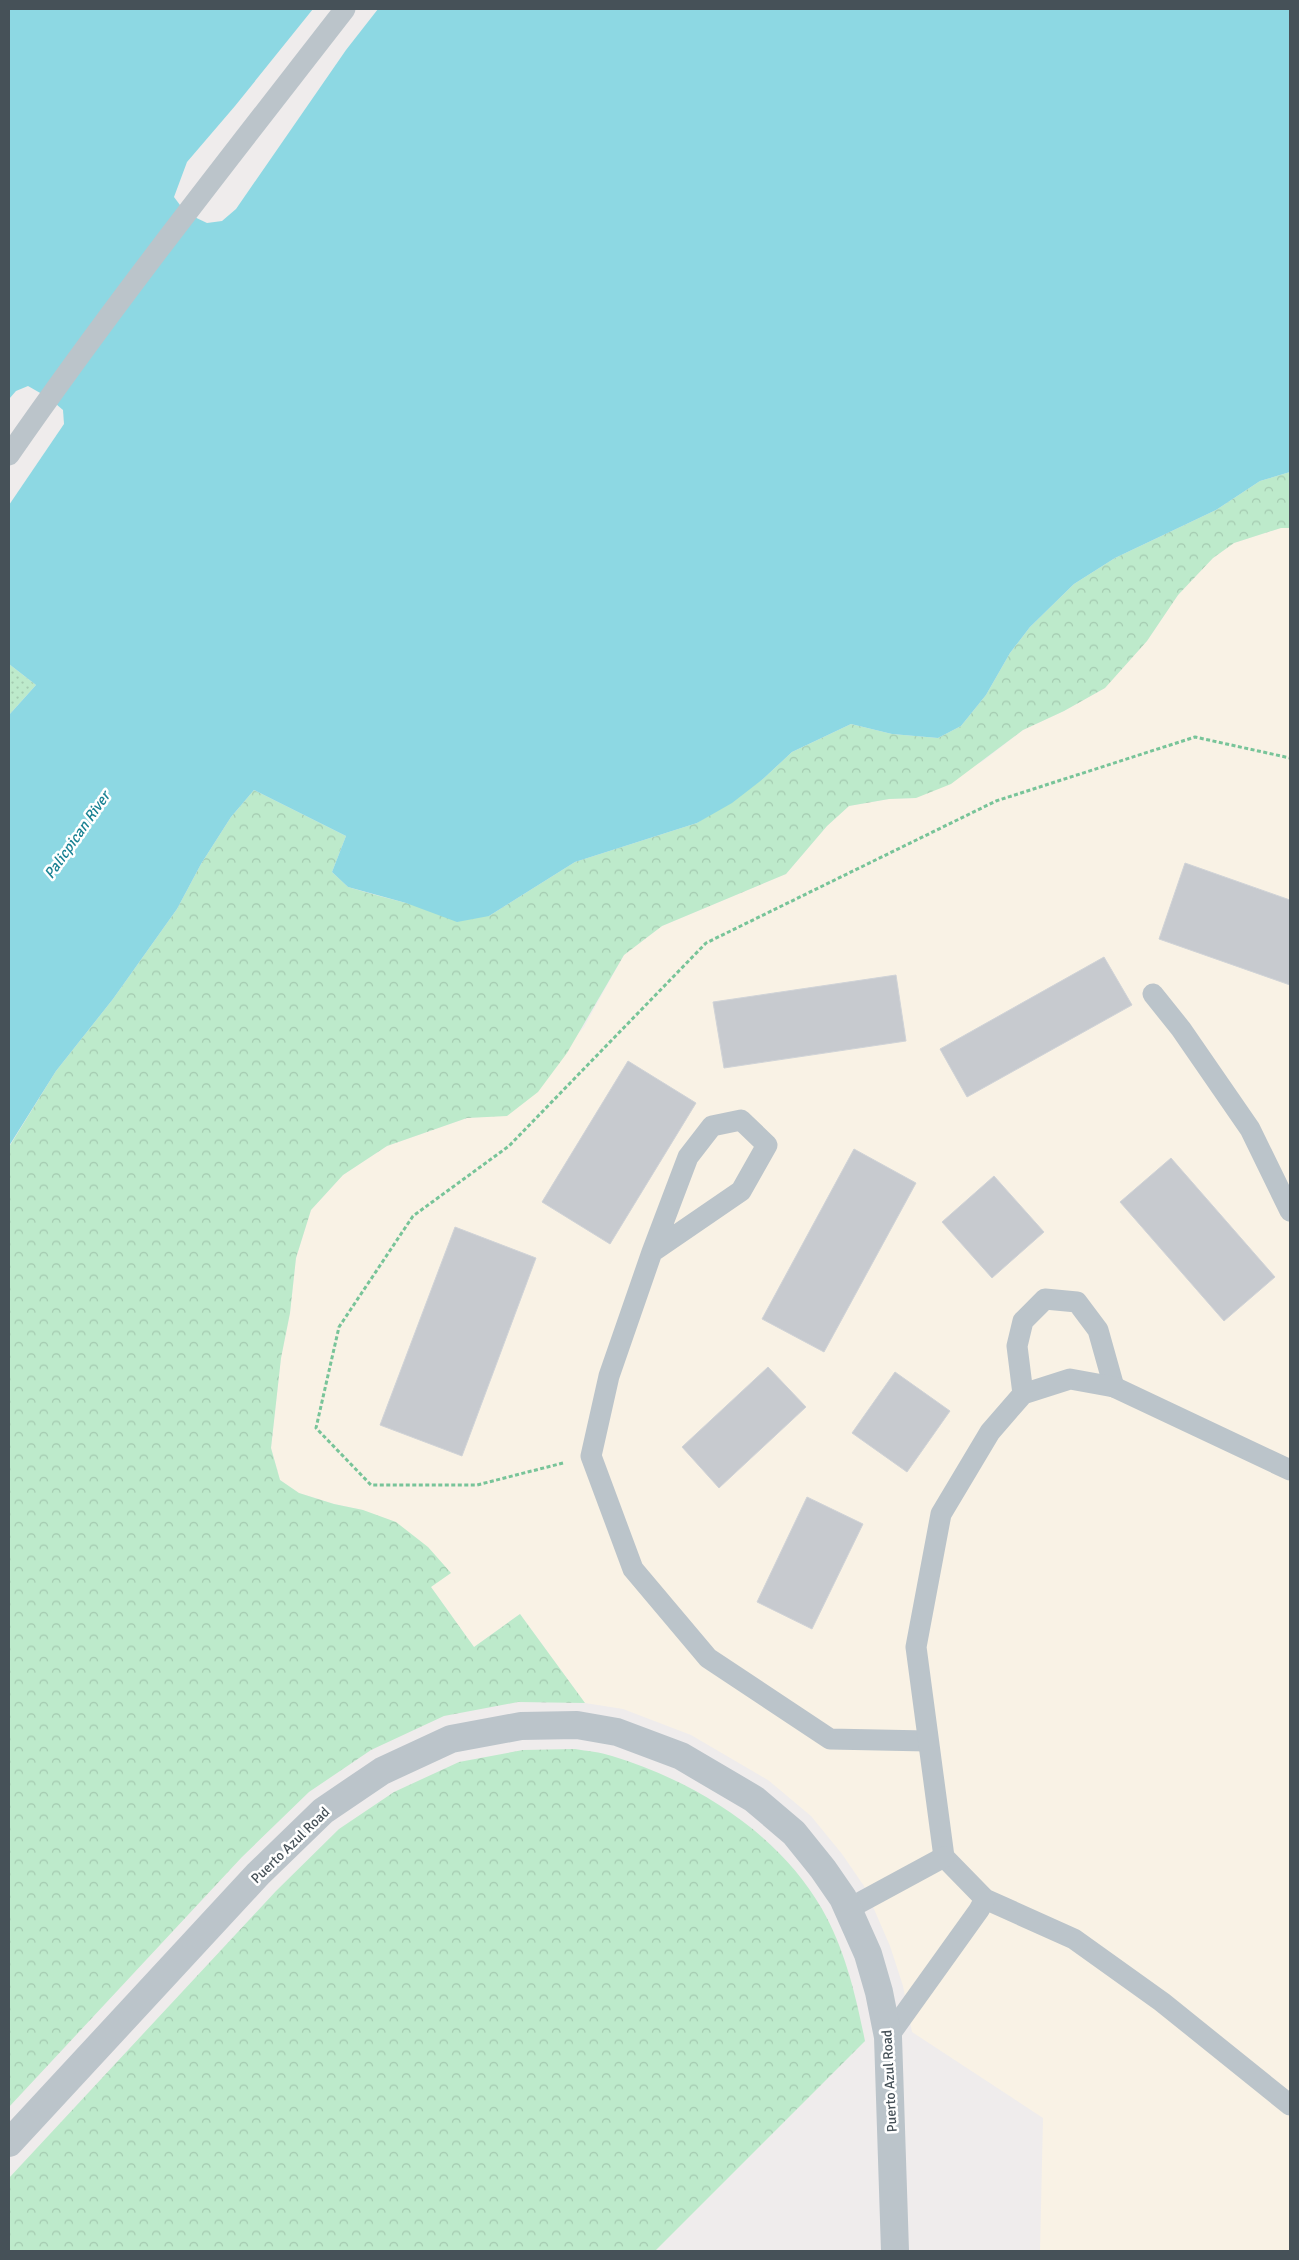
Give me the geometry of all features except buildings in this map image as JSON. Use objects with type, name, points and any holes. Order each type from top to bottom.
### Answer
[{"type":"street","name":"Puerto Azul Road","points":[[9,2143],[258,1874],[323,1811],[382,1771],[451,1739],[521,1726],[576,1725],[617,1732],[680,1756],[754,1799],[794,1833],[843,1898],[874,1973],[888,2037],[895,2251]]},
{"type":"lane","points":[[9,455],[186,213],[345,9]]},
{"type":"lane","points":[[1153,994],[1181,1029],[1250,1129],[1290,1211]]},
{"type":"lane","points":[[652,1252],[741,1192],[767,1145],[741,1120],[712,1126],[688,1157],[652,1252],[609,1376],[591,1456],[633,1569],[708,1658],[830,1739],[927,1741]]},
{"type":"lane","points":[[1023,1394],[1017,1346],[1023,1321],[1045,1299],[1077,1302],[1098,1330],[1114,1387]]},
{"type":"lane","points":[[1290,1470],[1114,1387],[1070,1379],[1023,1394],[990,1432],[941,1514],[916,1647],[927,1741],[944,1857],[984,1899],[1074,1939],[1162,2002],[1290,2105]]},
{"type":"lane","points":[[848,1909],[944,1857]]},
{"type":"lane","points":[[888,2037],[979,1910],[984,1899]]},
{"type":"path","points":[[591,1456],[477,1485],[371,1485],[316,1428],[339,1327],[413,1216],[509,1146],[706,943],[996,801],[1195,737],[1290,758]]},
{"type":"shaded area","points":[[1281,528],[1290,528],[1290,2251],[1040,2251],[1043,2118],[912,2032],[903,1986],[890,1946],[864,1886],[842,1854],[811,1816],[768,1780],[691,1735],[623,1709],[585,1703],[520,1614],[474,1647],[431,1587],[363,1510],[334,1504],[299,1493],[280,1480],[271,1448],[281,1358],[290,1313],[296,1258],[311,1210],[343,1175],[387,1146],[467,1118],[507,1115],[584,1027],[624,955],[662,926],[786,874],[827,826],[849,806],[889,799],[916,798],[983,761],[1023,730],[1064,711],[1105,688],[1147,641],[1178,595],[1213,558],[1234,543]]},
{"type":"green space","points":[[1290,472],[1290,528],[1281,528],[1234,543],[1213,558],[1178,595],[1147,641],[1105,688],[1064,711],[1023,730],[951,784],[916,798],[889,799],[849,806],[827,826],[786,874],[662,926],[624,955],[567,1053],[538,1092],[507,1116],[467,1118],[387,1146],[343,1175],[311,1210],[296,1258],[290,1313],[281,1358],[271,1448],[280,1480],[299,1493],[334,1504],[363,1510],[396,1522],[428,1547],[451,1573],[431,1587],[474,1647],[520,1614],[585,1703],[518,1702],[444,1716],[371,1750],[309,1792],[242,1857],[9,2107],[9,1147],[56,1071],[113,999],[177,909],[201,864],[231,817],[254,790],[346,836],[332,872],[348,887],[406,903],[489,916],[575,862],[697,823],[763,779],[792,752],[851,724],[892,734],[938,738],[961,726],[986,695],[1010,653],[1030,627],[1074,584],[1115,558],[1216,510],[1260,481]]},
{"type":"green space","points":[[9,664],[36,685],[9,715]]},
{"type":"green space","points":[[575,1749],[612,1756],[643,1767],[703,1795],[758,1833],[782,1856],[804,1881],[830,1924],[849,1973],[865,2041],[655,2251],[9,2251],[9,2178],[276,1891],[339,1829],[394,1792],[459,1762],[523,1750]]},
{"type":"water","name":"Palicpican River","points":[[9,9],[1290,9],[1290,472],[1260,481],[1216,510],[1115,558],[1074,584],[1030,627],[1010,653],[986,695],[961,726],[938,738],[892,734],[851,724],[792,752],[763,779],[732,803],[697,823],[575,862],[489,916],[457,922],[406,903],[348,887],[332,872],[346,836],[254,790],[231,817],[201,864],[177,909],[113,999],[56,1071],[9,1146],[9,715],[36,685],[9,664]]},
{"type":"pier","points":[[313,9],[378,9],[346,50],[236,209],[222,221],[207,223],[186,213],[174,197],[187,162]]},
{"type":"pier","points":[[28,386],[49,398],[63,410],[64,424],[9,505],[9,399],[16,391]]}]
